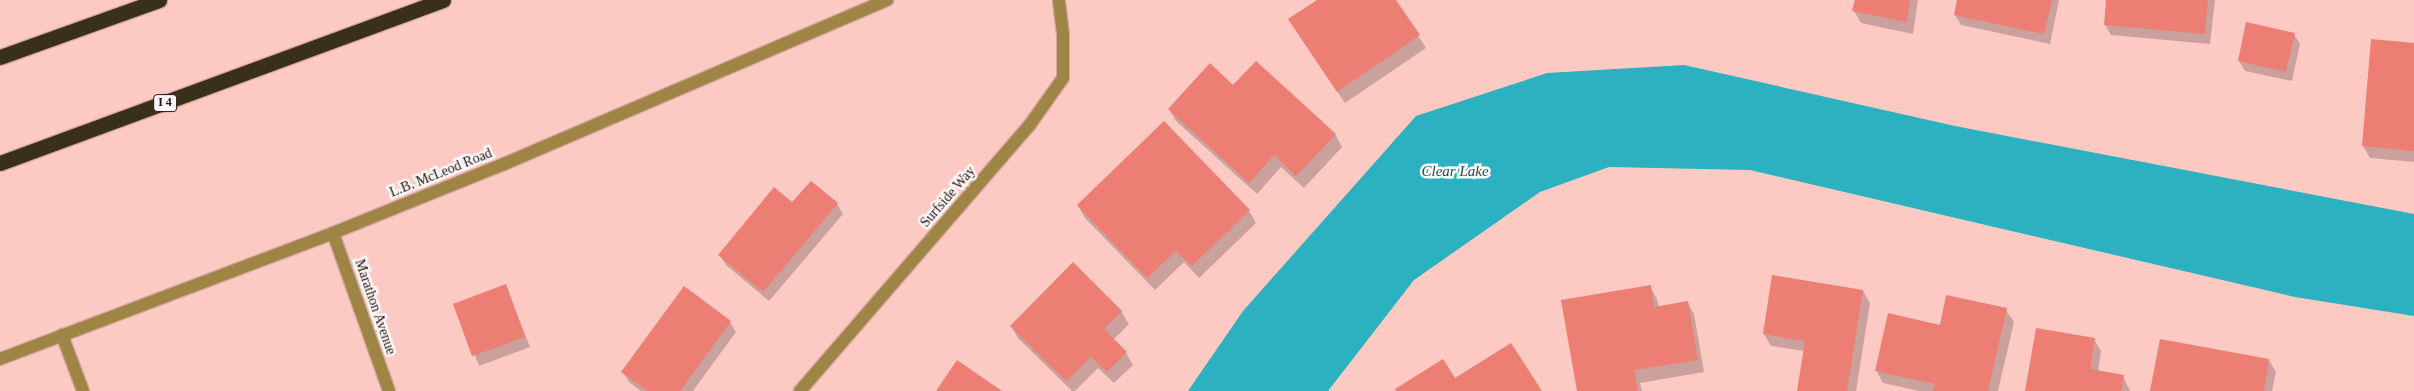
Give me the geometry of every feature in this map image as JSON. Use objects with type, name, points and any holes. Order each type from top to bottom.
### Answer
[{"type":"highway","points":[[0,58],[159,0]]},
{"type":"highway","name":"I 4","points":[[0,163],[443,0]]},
{"type":"street","name":"L.B. McLeod Road","points":[[0,359],[333,233],[504,164],[887,0]]},
{"type":"street","name":"Surfside Way","points":[[800,391],[1029,126],[1063,78],[1063,34],[1059,0]]},
{"type":"street","name":"Marathon Avenue","points":[[333,233],[388,391]]},
{"type":"street","points":[[62,335],[83,391]]},
{"type":"water","name":"Clear Lake","points":[[1684,65],[1955,126],[2414,214],[2414,316],[2295,297],[1750,170],[1609,167],[1540,192],[1414,280],[1328,391],[1188,391],[1243,311],[1416,116],[1547,73]]},
{"type":"building","points":[[1317,0],[1396,0],[1420,35],[1337,92],[1288,19]]},
{"type":"building","points":[[1855,0],[1910,0],[1907,22],[1852,11]]},
{"type":"building","points":[[1957,0],[2052,0],[2044,34],[1954,15]]},
{"type":"building","points":[[2106,0],[2208,0],[2205,34],[2104,25]]},
{"type":"building","points":[[2246,22],[2295,33],[2286,72],[2238,61]]},
{"type":"building","points":[[2371,39],[2414,43],[2414,151],[2362,146]]},
{"type":"building","points":[[1256,61],[1336,134],[1296,176],[1274,155],[1249,183],[1168,109],[1210,63],[1233,85]]},
{"type":"building","points":[[1164,121],[1250,210],[1192,266],[1176,251],[1147,278],[1077,205]]},
{"type":"building","points":[[811,181],[838,203],[763,292],[718,255],[774,187],[792,202]]},
{"type":"building","points":[[1073,262],[1122,311],[1104,329],[1127,352],[1107,372],[1091,357],[1066,381],[1010,326]]},
{"type":"building","points":[[1772,275],[1863,290],[1847,391],[1797,391],[1805,341],[1763,334]]},
{"type":"building","points":[[506,284],[525,337],[472,356],[453,304]]},
{"type":"building","points":[[1651,285],[1654,307],[1688,301],[1698,360],[1634,370],[1638,391],[1577,391],[1561,300]]},
{"type":"building","points":[[684,286],[731,321],[680,391],[648,391],[621,372]]},
{"type":"building","points":[[1946,295],[2007,308],[1988,391],[1933,391],[1935,384],[1875,371],[1888,313],[1940,325]]},
{"type":"building","points":[[2036,328],[2095,338],[2090,369],[2124,375],[2121,391],[2025,391]]},
{"type":"building","points":[[2160,339],[2269,359],[2264,391],[2150,391]]},
{"type":"building","points":[[1511,343],[1542,391],[1396,391],[1395,389],[1443,359],[1455,378]]},
{"type":"building","points":[[957,360],[1002,391],[936,391]]}]
